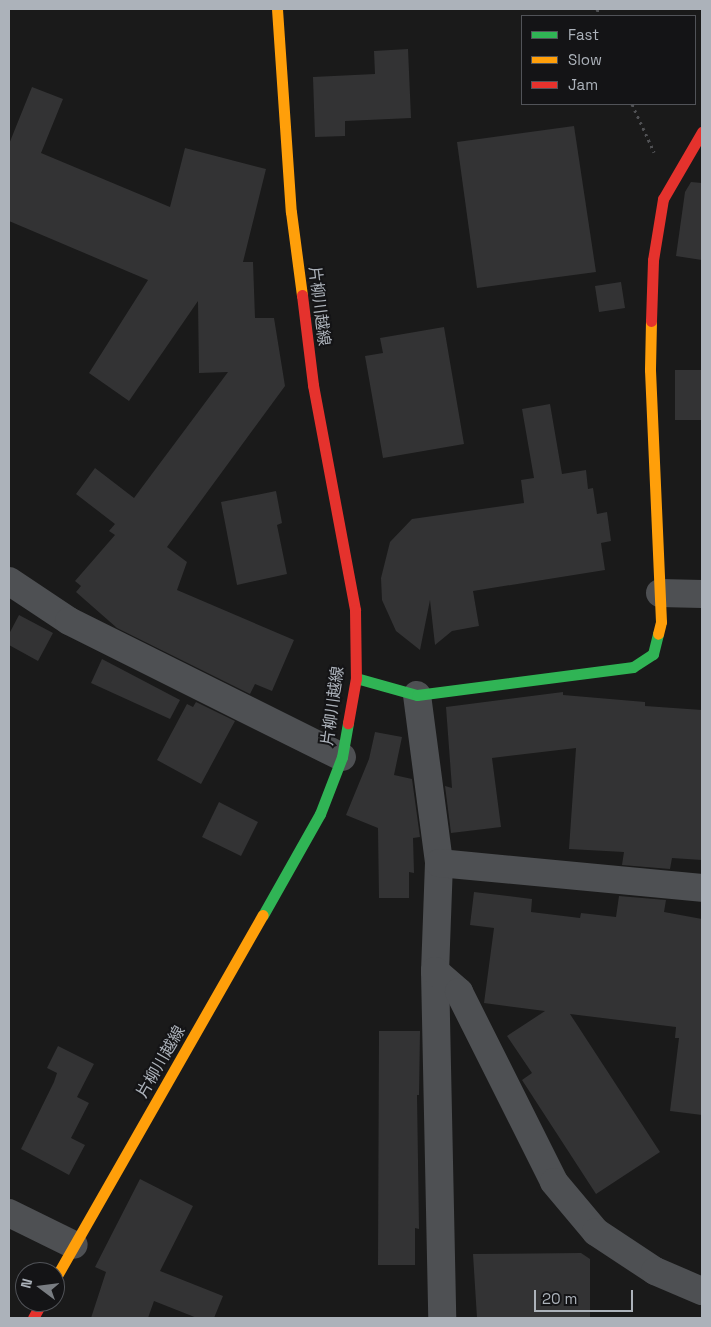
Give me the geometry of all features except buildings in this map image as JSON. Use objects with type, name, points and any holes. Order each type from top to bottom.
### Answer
[{"type":"main road","name":"片柳川越線","points":[[64,1262],[284,881],[320,814],[342,757],[356,678],[355,610],[313,385],[291,212],[277,9]]},
{"type":"main road","points":[[356,678],[417,695],[632,667],[653,654],[661,622],[650,343],[653,260],[663,199],[702,132]]},
{"type":"street","points":[[9,581],[69,621],[342,757]]},
{"type":"street","points":[[660,593],[702,594]]},
{"type":"street","points":[[417,695],[439,863],[435,971],[442,1318]]},
{"type":"street","points":[[439,863],[702,888]]},
{"type":"street","points":[[435,971],[459,992],[554,1182],[596,1232],[655,1271],[702,1291]]},
{"type":"street","points":[[9,1212],[74,1245]]},
{"type":"path","points":[[632,105],[670,184]]},
{"type":"traffic: fast","points":[[356,678],[417,695],[633,667],[653,654],[658,634]]},
{"type":"traffic: fast","points":[[263,915],[320,814],[342,757],[348,723]]},
{"type":"traffic: slow","points":[[277,9],[291,212],[302,295]]},
{"type":"traffic: slow","points":[[651,321],[650,370],[661,622],[658,634]]},
{"type":"traffic: slow","points":[[65,1262],[263,915]]},
{"type":"traffic: jam","points":[[651,321],[653,260],[663,199],[702,132]]},
{"type":"traffic: jam","points":[[302,295],[313,385],[355,610],[356,678],[348,723]]},
{"type":"traffic: jam","points":[[33,1318],[36,1312]]}]
